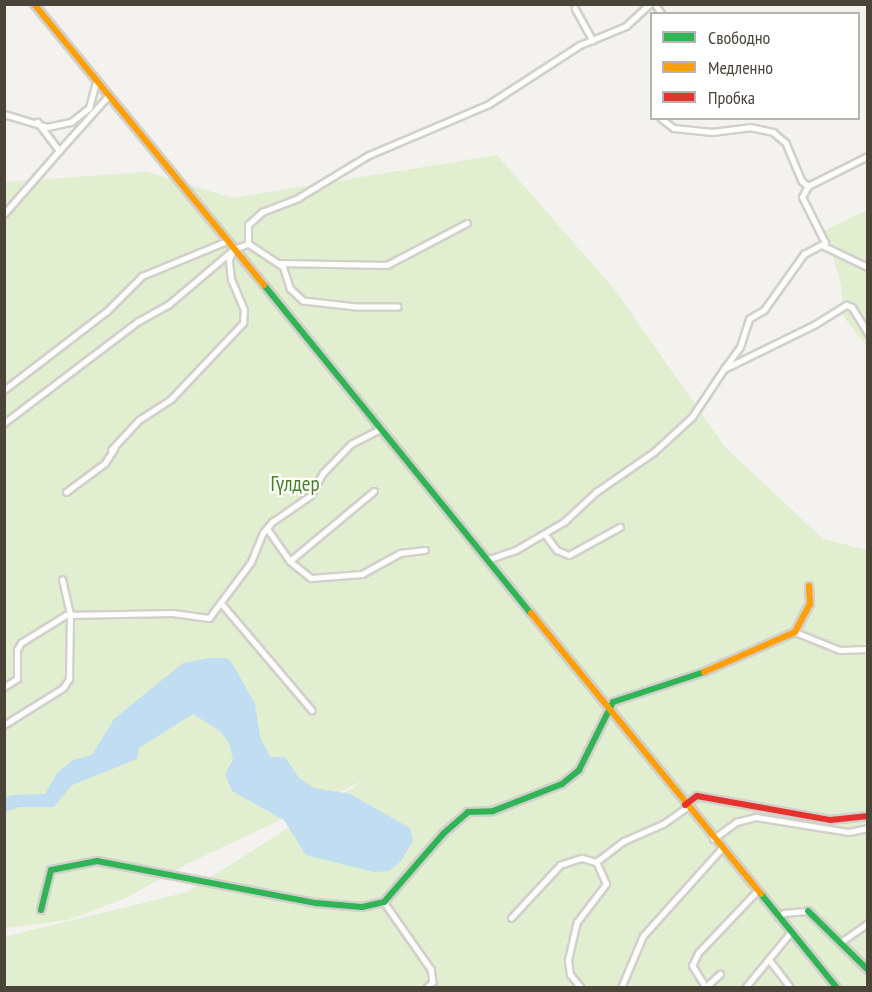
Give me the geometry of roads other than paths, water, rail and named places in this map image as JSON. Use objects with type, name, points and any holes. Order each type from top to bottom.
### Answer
[{"type":"main road","points":[[34,4],[383,428],[721,849],[837,987]]},
{"type":"main road","points":[[41,910],[51,870],[98,861],[316,903],[362,908],[384,902],[444,833],[468,812],[493,811],[562,784],[579,770],[607,708],[617,699],[679,683],[795,632],[810,604],[809,586]]},
{"type":"main road","points":[[686,806],[697,796],[831,820],[867,816]]},
{"type":"main road","points":[[808,911],[867,970]]},
{"type":"street","points":[[398,307],[312,304],[290,289],[286,272],[279,263],[248,244],[245,231],[262,212],[298,198],[385,147],[489,104],[593,40],[626,26],[655,5]]},
{"type":"street","points":[[575,8],[593,40]]},
{"type":"street","points":[[4,114],[37,122],[46,127],[58,126],[81,116],[89,108],[96,81]]},
{"type":"street","points":[[4,214],[108,96]]},
{"type":"street","points":[[664,120],[674,128],[711,132],[750,127],[773,132],[786,143],[802,182],[808,186]]},
{"type":"street","points":[[37,122],[59,151]]},
{"type":"street","points":[[488,561],[545,534],[683,427],[740,347],[749,319],[764,310],[804,254],[825,243],[802,197],[808,186],[867,156]]},
{"type":"street","points":[[279,263],[387,265],[467,223]]},
{"type":"street","points":[[4,390],[106,311],[142,276],[227,241]]},
{"type":"street","points":[[4,423],[137,322],[168,305],[234,249],[248,244]]},
{"type":"street","points":[[822,245],[867,267]]},
{"type":"street","points":[[66,492],[105,463],[113,448],[139,420],[171,399],[243,323],[244,310],[231,280],[229,260],[234,249]]},
{"type":"street","points":[[724,369],[814,326],[846,305],[852,307],[867,333]]},
{"type":"street","points":[[4,687],[17,679],[17,650],[21,643],[39,629],[70,614],[172,613],[202,619],[217,613],[251,562],[267,528],[282,513],[310,496],[323,473],[351,444],[383,428]]},
{"type":"street","points":[[290,561],[374,491]]},
{"type":"street","points":[[545,534],[557,550],[568,555],[620,527]]},
{"type":"street","points":[[267,528],[290,561],[301,572],[317,578],[362,574],[400,553],[425,550]]},
{"type":"street","points":[[4,725],[67,684],[70,614],[62,580]]},
{"type":"street","points":[[222,604],[312,710]]},
{"type":"street","points":[[795,632],[840,650],[867,650]]},
{"type":"street","points":[[596,862],[624,841],[663,824],[686,806]]},
{"type":"street","points":[[714,839],[736,822],[756,817],[849,832],[867,828]]},
{"type":"street","points":[[621,987],[644,936],[721,849]]},
{"type":"street","points":[[511,918],[560,866],[582,858],[596,862],[606,884],[577,922],[568,960],[570,975],[581,987]]},
{"type":"street","points":[[720,974],[706,987],[692,966],[698,952],[758,891]]},
{"type":"street","points":[[384,902],[432,969],[433,982],[427,987]]},
{"type":"street","points":[[778,918],[784,913],[808,911]]},
{"type":"street","points":[[841,942],[867,923]]},
{"type":"street","points":[[745,987],[791,932]]},
{"type":"street","points":[[769,959],[791,987]]},
{"type":"water","points":[[210,658],[227,658],[234,666],[255,704],[260,737],[270,757],[285,757],[299,778],[314,788],[350,794],[410,828],[413,841],[401,861],[389,871],[374,872],[306,855],[284,820],[232,791],[225,774],[233,760],[229,743],[220,731],[193,714],[139,748],[137,759],[72,785],[54,807],[19,807],[5,812],[5,798],[11,795],[45,794],[57,773],[73,760],[92,755],[114,719],[183,663]]},
{"type":"park label","name":"Гүлдер","points":[[295,484]]}]
